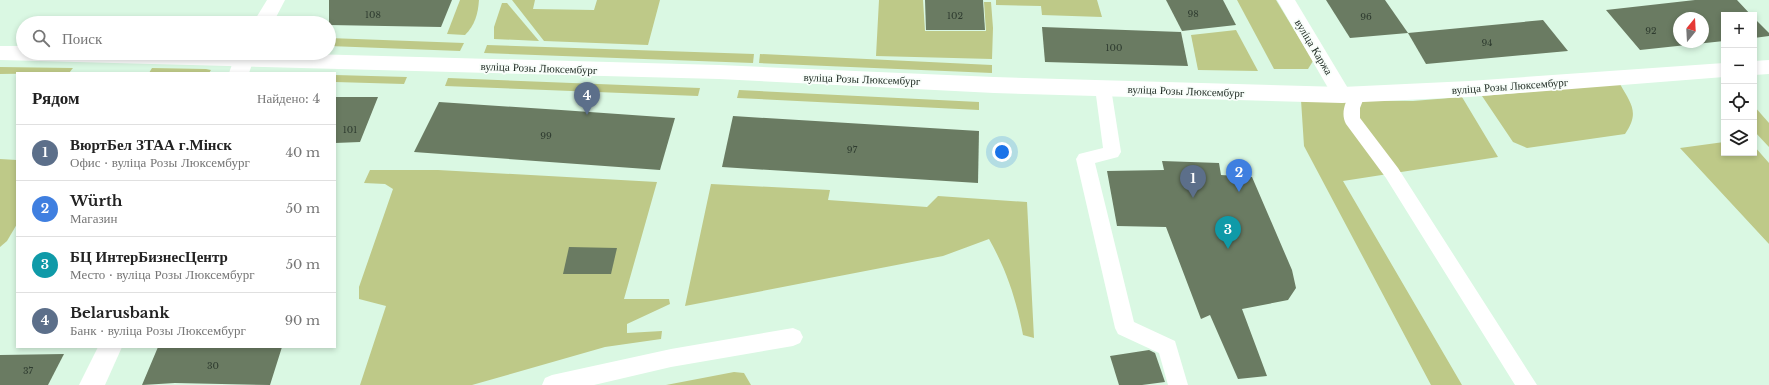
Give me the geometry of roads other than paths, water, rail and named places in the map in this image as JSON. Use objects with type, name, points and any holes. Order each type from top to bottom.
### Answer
[{"type":"street","points":[[267,16],[276,0]]},
{"type":"street","name":"вуліца Каржа","points":[[1286,0],[1349,95]]},
{"type":"street","name":"вуліца Розы Люксембург","points":[[0,53],[16,54]]},
{"type":"street","name":"вуліца Розы Люксембург","points":[[213,60],[719,72],[1103,88],[1349,95],[1477,89],[1721,70]]},
{"type":"street","points":[[1757,68],[1769,67]]},
{"type":"street","points":[[92,385],[110,348]]},
{"type":"lane","points":[[1103,88],[1112,152],[1085,159],[1126,328],[1168,347],[1178,385]]},
{"type":"lane","points":[[1349,95],[1352,108],[1352,119],[1392,173],[1527,385]]},
{"type":"lane","points":[[552,385],[671,358],[793,337]]},
{"type":"place","name":"Belarusbank","points":[[587,115]]},
{"type":"place","name":"Würth","points":[[1239,192]]},
{"type":"place","name":"ВюртБел ЗТАА г.Мінск","points":[[1193,198]]},
{"type":"place","name":"БЦ ИнтерБизнесЦентр","points":[[1228,249]]}]
